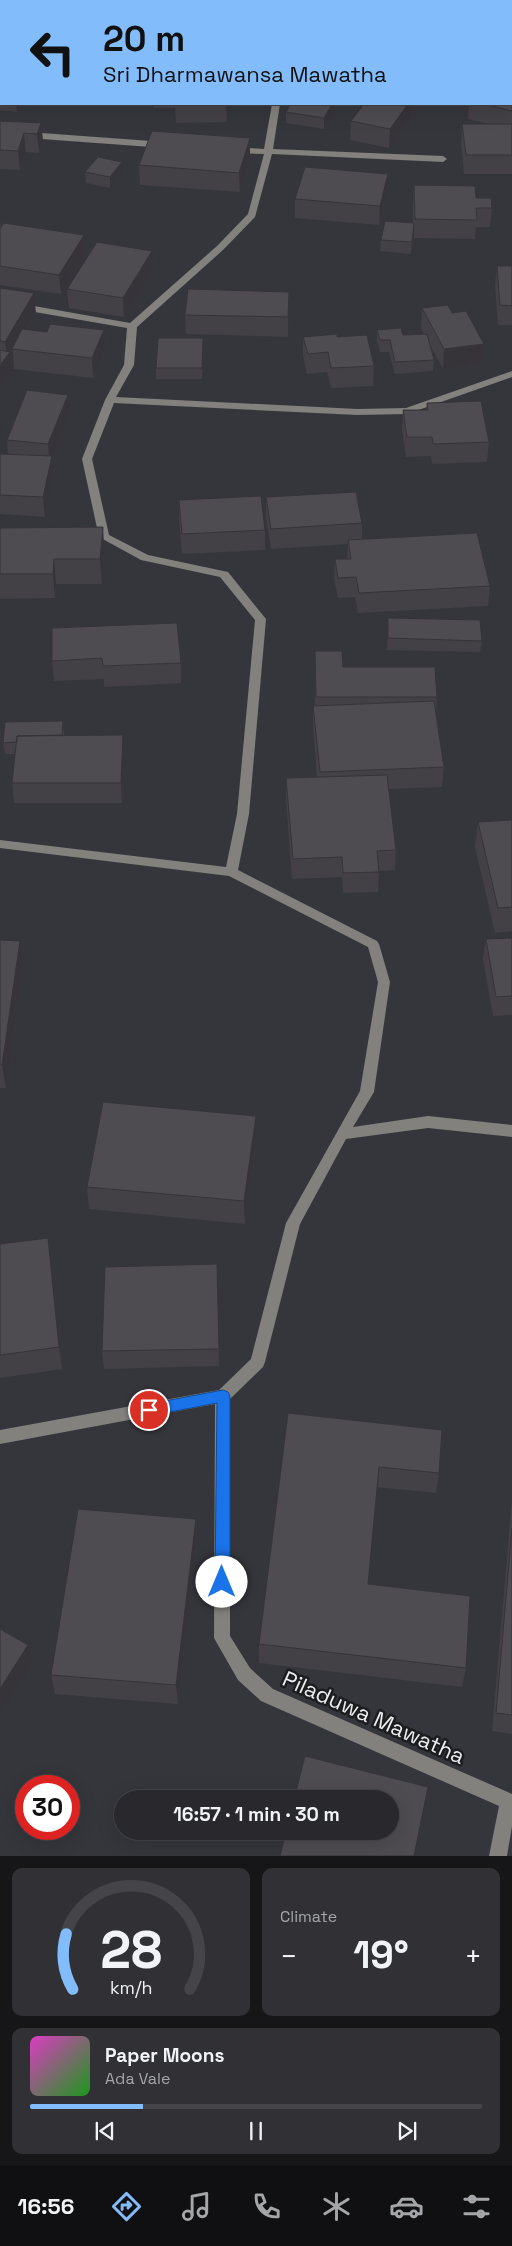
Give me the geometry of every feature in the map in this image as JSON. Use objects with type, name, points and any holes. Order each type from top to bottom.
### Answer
[{"type":"street","points":[[231,872],[243,814],[261,618],[224,574],[145,558],[100,537],[87,459],[110,400],[129,366],[132,326],[220,248],[252,214],[268,152],[276,105]]},
{"type":"street","points":[[0,133],[178,146]]},
{"type":"street","points":[[228,150],[442,159]]},
{"type":"street","points":[[0,303],[132,326]]},
{"type":"street","points":[[110,400],[357,412],[407,411],[512,374]]},
{"type":"street","points":[[0,844],[231,872],[373,944],[384,982],[367,1092],[293,1223],[258,1362],[223,1396],[0,1437]]},
{"type":"street","points":[[342,1134],[428,1122],[512,1131]]},
{"type":"street","name":"Piladuwa Mawatha","points":[[223,1396],[222,1638],[244,1674],[267,1695],[510,1801],[498,1856]]},
{"type":"building","points":[[290,105],[331,105],[324,118],[286,112]]},
{"type":"building","points":[[363,105],[407,105],[390,129],[351,121]]},
{"type":"building","points":[[488,105],[512,105],[512,111]]},
{"type":"building","points":[[0,121],[41,123],[37,134],[24,133],[18,151],[0,150]]},
{"type":"building","points":[[462,124],[512,124],[512,155],[466,155]]},
{"type":"building","points":[[152,131],[250,138],[239,173],[139,165]]},
{"type":"building","points":[[98,157],[122,162],[110,177],[85,172]]},
{"type":"building","points":[[305,167],[388,174],[380,206],[295,199]]},
{"type":"building","points":[[414,185],[475,186],[476,198],[491,198],[492,208],[476,208],[477,220],[415,219]]},
{"type":"building","points":[[385,221],[414,223],[412,242],[381,240]]},
{"type":"building","points":[[4,223],[84,235],[59,275],[0,266],[0,229]]},
{"type":"building","points":[[97,242],[152,251],[123,298],[67,289]]},
{"type":"building","points":[[497,266],[512,266],[512,306],[500,305]]},
{"type":"building","points":[[0,288],[34,293],[5,342],[0,341]]},
{"type":"building","points":[[188,289],[289,292],[288,317],[185,315]]},
{"type":"building","points":[[448,305],[452,313],[466,311],[484,344],[444,349],[422,308]]},
{"type":"building","points":[[50,324],[104,330],[92,358],[12,349],[22,329],[47,332]]},
{"type":"building","points":[[401,328],[403,335],[427,334],[434,360],[395,362],[390,340],[380,340],[377,330]]},
{"type":"building","points":[[337,334],[337,337],[367,335],[374,366],[331,368],[328,352],[308,354],[303,337]]},
{"type":"building","points":[[158,338],[203,338],[202,368],[156,368]]},
{"type":"building","points":[[0,350],[10,352],[0,365]]},
{"type":"building","points":[[27,390],[68,395],[48,444],[7,440]]},
{"type":"building","points":[[481,401],[489,442],[433,444],[432,437],[407,437],[403,410],[428,410],[427,403]]},
{"type":"building","points":[[0,454],[52,456],[43,497],[0,495]]},
{"type":"building","points":[[356,492],[362,523],[271,529],[266,497]]},
{"type":"building","points":[[261,496],[265,530],[182,534],[179,500]]},
{"type":"building","points":[[103,527],[100,559],[54,559],[53,574],[0,574],[0,528]]},
{"type":"building","points":[[477,533],[490,586],[359,593],[356,577],[338,578],[335,559],[351,559],[348,540]]},
{"type":"building","points":[[388,618],[480,620],[482,641],[388,638]]},
{"type":"building","points":[[177,623],[181,663],[103,666],[102,658],[52,661],[52,628]]},
{"type":"building","points":[[315,651],[342,651],[343,667],[435,667],[437,697],[316,697]]},
{"type":"building","points":[[434,701],[444,767],[320,772],[313,706]]},
{"type":"building","points":[[63,721],[62,735],[17,736],[17,742],[3,743],[5,722]]},
{"type":"building","points":[[123,735],[121,783],[12,783],[17,736]]},
{"type":"building","points":[[387,775],[396,850],[377,851],[379,872],[343,873],[342,857],[293,859],[286,778]]},
{"type":"building","points":[[512,820],[512,907],[498,908],[478,822]]},
{"type":"building","points":[[512,938],[512,996],[496,997],[486,939]]},
{"type":"building","points":[[0,940],[20,941],[2,1065],[0,1064]]},
{"type":"building","points":[[103,1102],[256,1116],[244,1201],[87,1187]]},
{"type":"building","points":[[48,1238],[59,1347],[0,1355],[0,1244]]},
{"type":"building","points":[[217,1264],[219,1349],[102,1351],[105,1267]]},
{"type":"building","points":[[288,1413],[442,1430],[439,1473],[379,1467],[368,1584],[470,1596],[466,1668],[259,1644]]},
{"type":"building","points":[[78,1509],[196,1519],[176,1685],[51,1675]]},
{"type":"building","points":[[512,1528],[512,1715],[496,1713]]},
{"type":"building","points":[[0,1629],[28,1645],[0,1689]]},
{"type":"building","points":[[305,1756],[428,1787],[414,1856],[280,1856],[284,1840],[399,1840],[399,1790],[296,1790]]},
{"type":"route","points":[[149,1410],[223,1396],[222,1582]]}]
